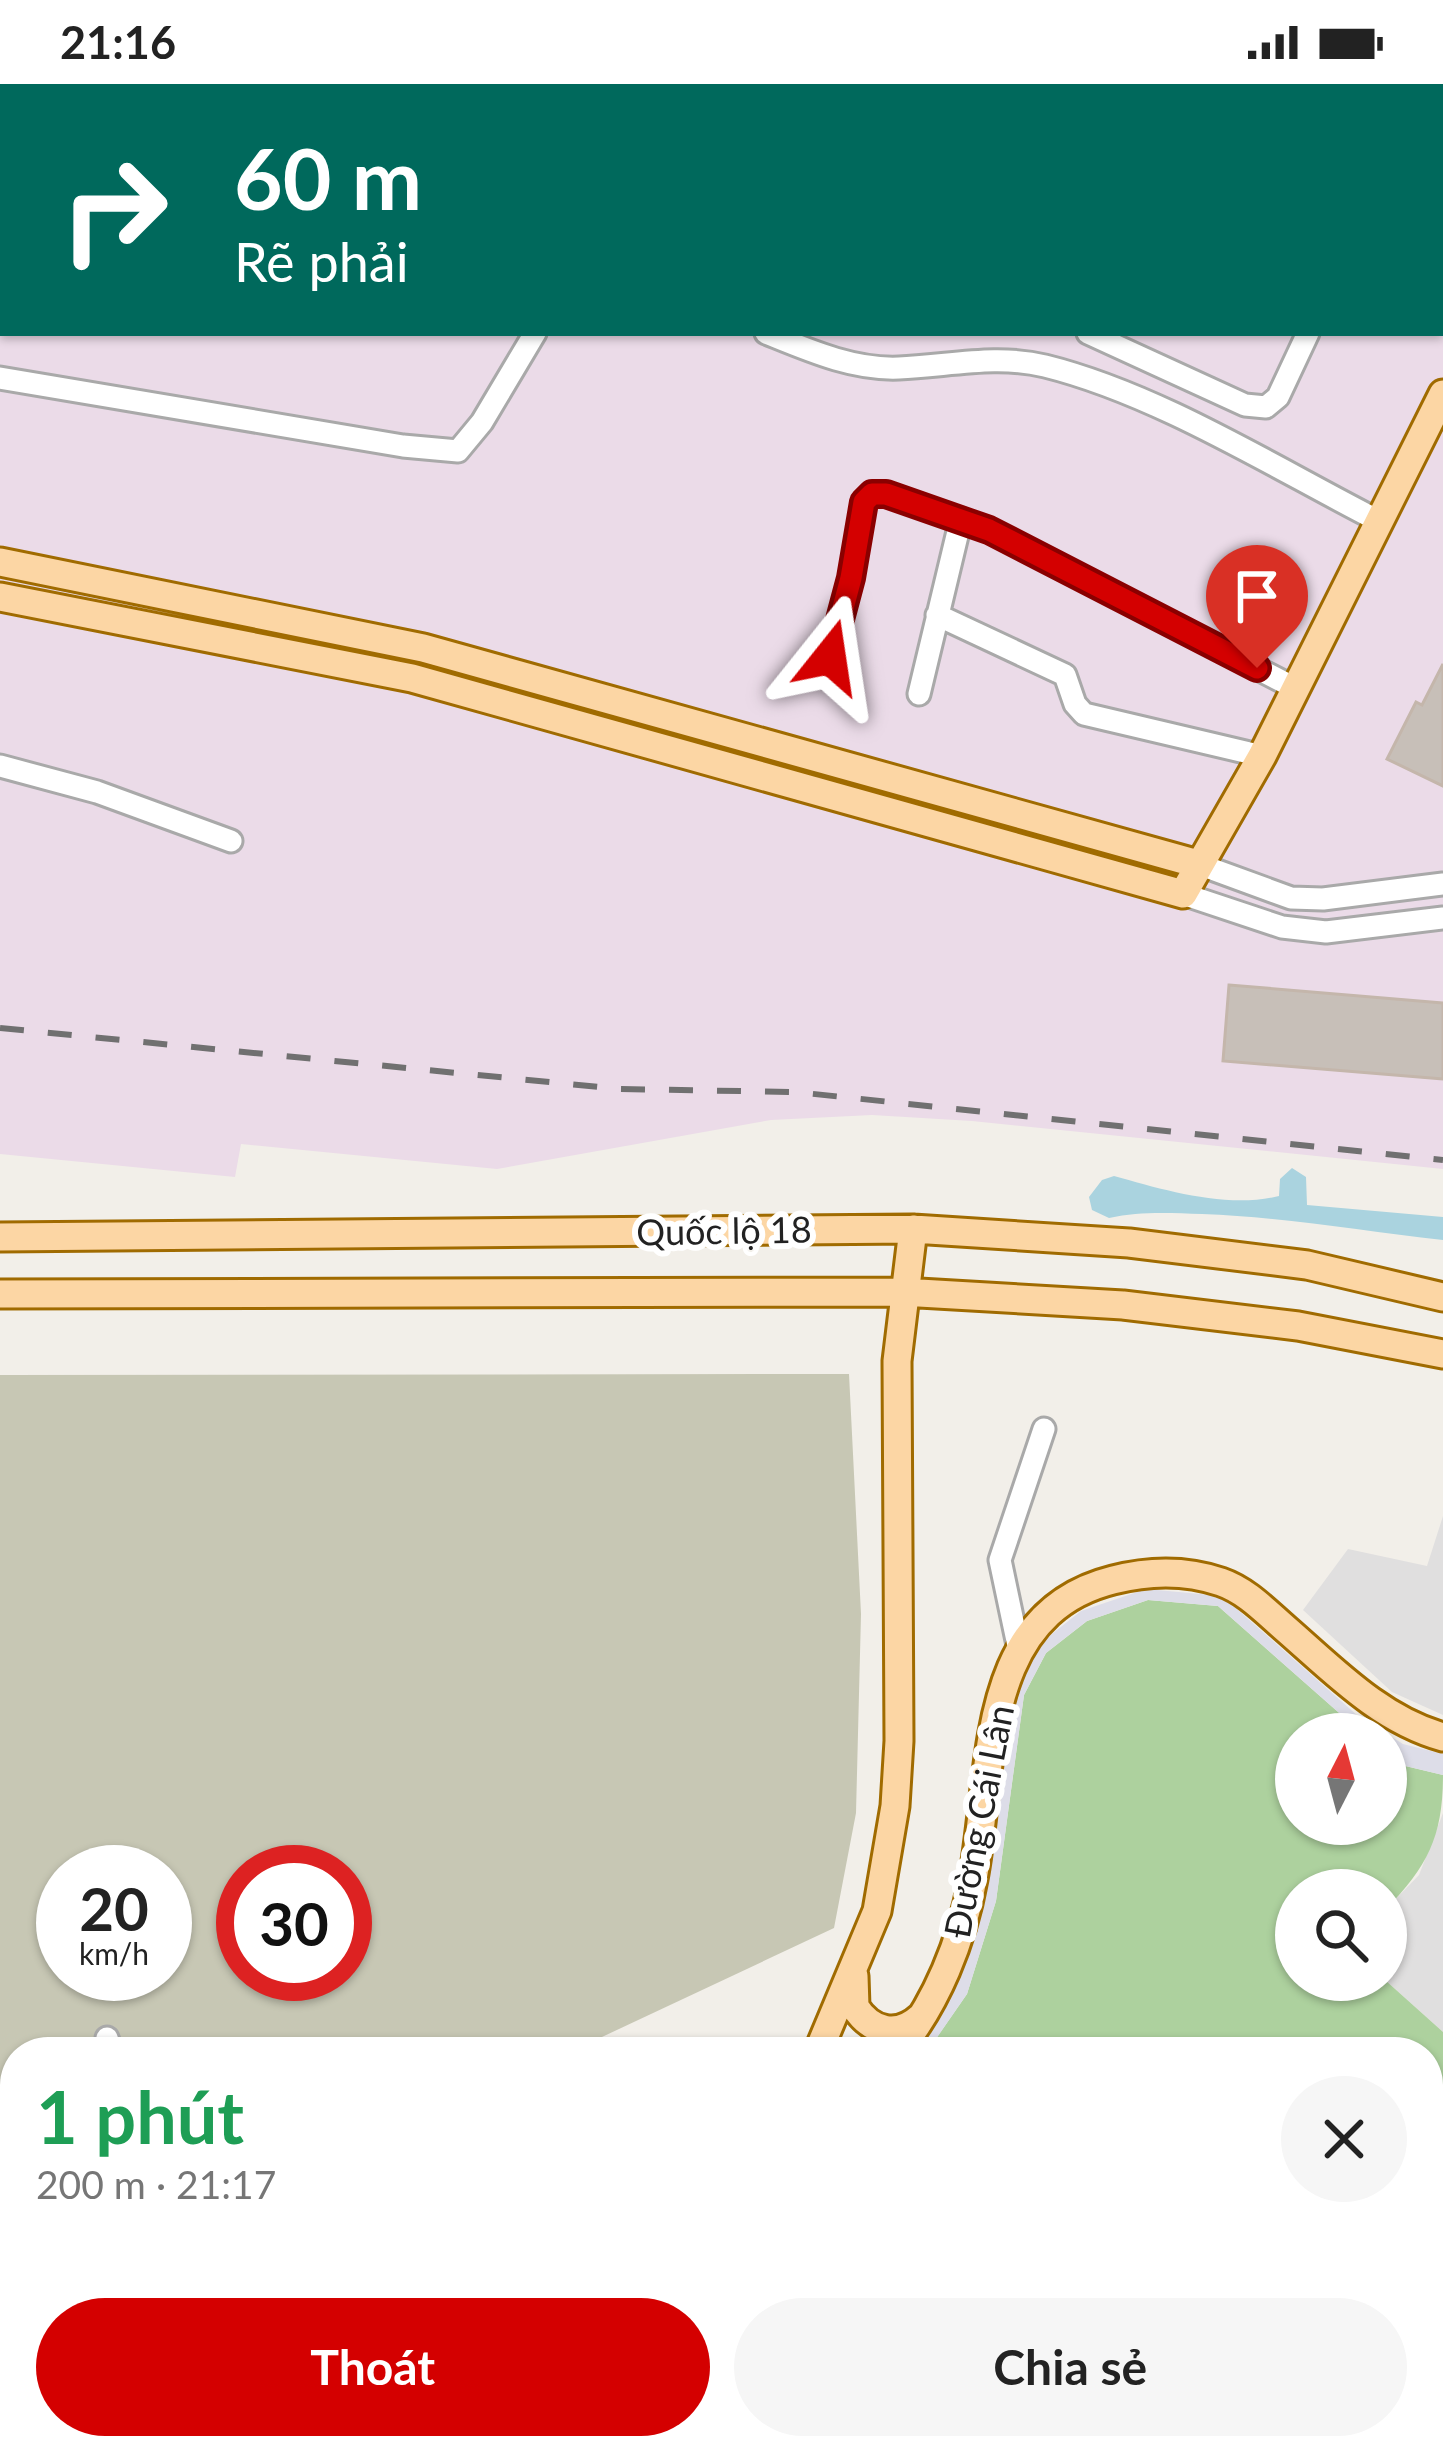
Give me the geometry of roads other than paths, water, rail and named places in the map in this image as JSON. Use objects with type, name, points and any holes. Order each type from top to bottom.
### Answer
[{"type":"main road","points":[[0,597],[412,677],[1183,894],[1262,756],[1439,409]]},
{"type":"main road","points":[[0,562],[423,648],[1198,864]]},
{"type":"main road","points":[[825,2037],[877,1911],[895,1806],[897,1361],[913,1228]]},
{"type":"main road","name":"Quốc lộ 18","points":[[0,1238],[913,1228],[1129,1243],[1307,1265],[1443,1297]]},
{"type":"main road","name":"Quốc lộ 18","points":[[0,1294],[902,1292],[1123,1305],[1298,1326],[1443,1354]]},
{"type":"main road","name":"Đường Cái Lân","points":[[907,2037],[927,2008],[960,1932],[1004,1684],[1038,1621],[1100,1583],[1140,1573],[1221,1582],[1254,1600],[1357,1691],[1394,1717],[1443,1738]]},
{"type":"main road","points":[[856,1970],[855,2007],[872,2026],[896,2031],[908,2027],[927,2008]]},
{"type":"street","points":[[0,378],[403,446],[458,451],[482,422],[533,336]]},
{"type":"street","points":[[773,336],[828,358],[895,368],[966,360],[1042,365],[1130,393],[1379,521]]},
{"type":"street","points":[[1095,336],[1245,405],[1266,407],[1278,397],[1307,336]]},
{"type":"street","points":[[830,657],[864,502],[872,494],[886,494],[962,519],[1295,688]]},
{"type":"street","points":[[919,694],[962,519]]},
{"type":"street","points":[[938,615],[1064,675],[1084,714],[1262,756]]},
{"type":"street","points":[[0,766],[97,792],[231,841]]},
{"type":"street","points":[[1198,864],[1291,898],[1323,899],[1443,884]]},
{"type":"street","points":[[1183,894],[1282,927],[1326,932],[1443,918]]},
{"type":"street","points":[[1019,1650],[1000,1560],[1044,1429]]},
{"type":"water","points":[[1292,1168],[1306,1177],[1307,1205],[1443,1217],[1443,1240],[1232,1216],[1155,1213],[1109,1218],[1092,1210],[1089,1197],[1102,1180],[1114,1176],[1196,1196],[1259,1199],[1279,1196],[1280,1179]]},
{"type":"railway","points":[[0,1028],[620,1089],[795,1092],[1443,1160]]}]
